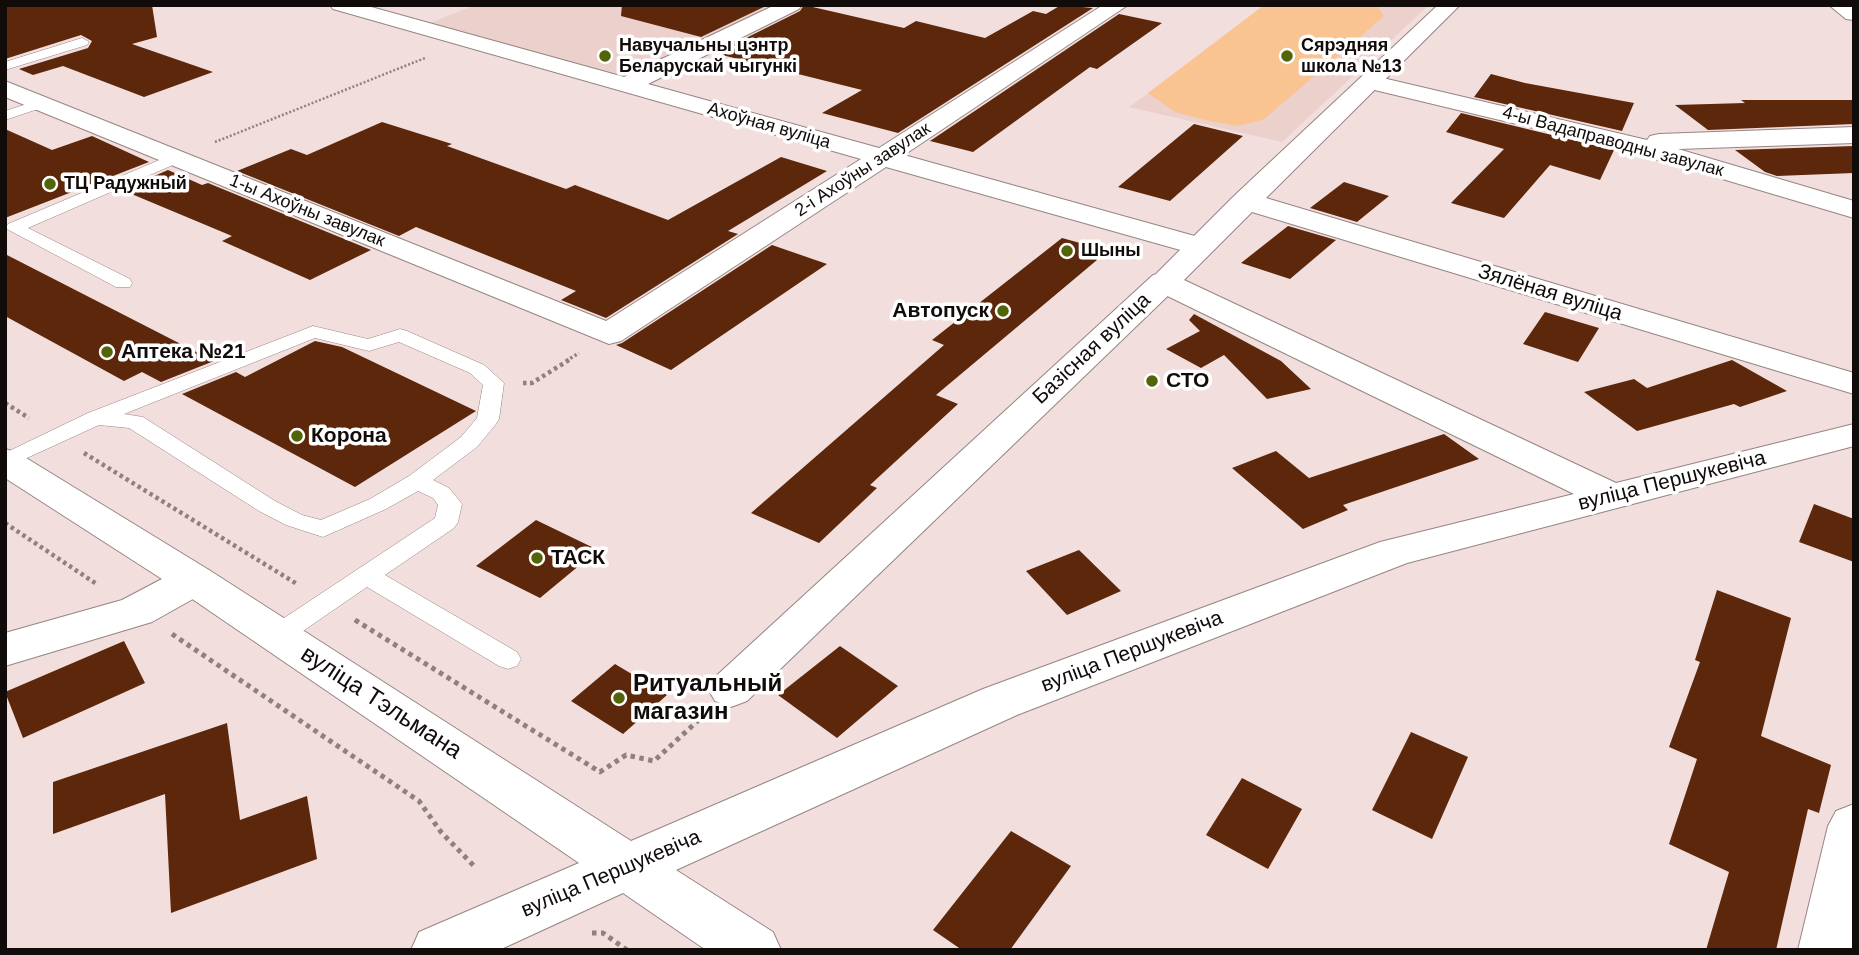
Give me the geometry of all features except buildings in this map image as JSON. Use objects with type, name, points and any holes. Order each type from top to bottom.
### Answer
[{"type":"street","name":"Ахоўная вуліца","points":[[340,5],[1198,246]]},
{"type":"street","points":[[627,85],[792,5]]},
{"type":"street","name":"2-і Ахоўны завулак","points":[[609,334],[1118,5]]},
{"type":"street","name":"Базісная вуліца","points":[[731,689],[1164,282],[1198,246],[1450,5]]},
{"type":"street","points":[[1839,5],[1854,14]]},
{"type":"street","name":"4-ы Вадаправодны завулак","points":[[1370,82],[1629,143],[1854,210]]},
{"type":"street","name":"1-ы Ахоўны завулак","points":[[5,88],[609,334]]},
{"type":"street","points":[[1629,143],[1854,135]]},
{"type":"street","name":"Зялёная вуліца","points":[[1245,201],[1854,384]]},
{"type":"street","points":[[1164,282],[1611,496]]},
{"type":"street","name":"вуліца Першукевіча","points":[[439,950],[1000,702],[1369,561],[1395,552],[1854,435]]},
{"type":"street","name":"вуліца Тэльмана","points":[[6,461],[194,580],[753,950]]},
{"type":"street","points":[[5,649],[137,611],[194,580]]},
{"type":"street","points":[[1826,950],[1854,826]]},
{"type":"lane","points":[[5,66],[82,42]]},
{"type":"lane","points":[[5,116],[42,103]]},
{"type":"lane","points":[[123,284],[14,228],[176,158]]},
{"type":"lane","points":[[6,461],[96,418],[313,332],[369,345],[400,335],[477,369],[494,383],[488,419],[469,442],[417,481],[378,504],[323,529],[294,520],[267,506],[135,422],[96,418]]},
{"type":"lane","points":[[278,635],[446,522],[450,504],[441,493],[417,481]]},
{"type":"lane","points":[[368,576],[508,659]]},
{"type":"path","points":[[176,158],[468,41]]},
{"type":"path","points":[[494,383],[532,383],[609,334]]},
{"type":"path","points":[[5,523],[419,801],[441,832],[475,867]]},
{"type":"path","points":[[579,933],[603,933],[627,950]]},
{"type":"shaded area","name":"Навучальны цэнтр Беларускай чыгункі","points":[[476,5],[792,5],[627,85],[419,27]]},
{"type":"shaded area","name":"Сярэдняя школа №13","points":[[1264,5],[1372,5],[1377,6],[1384,16],[1263,120],[1238,126],[1205,120],[1175,112],[1148,93]]},
{"type":"shaded area","name":"Сярэдняя школа №13","points":[[1271,5],[1429,5],[1282,142],[1129,107]]},
{"type":"place","name":"Навучальны цэнтр Беларускай чыгункі","points":[[605,56]]},
{"type":"place","name":"Сярэдняя школа №13","points":[[1287,56]]},
{"type":"place","name":"ТЦ Радужный","points":[[50,184]]},
{"type":"place","name":"Шыны","points":[[1067,251]]},
{"type":"place","name":"Автопуск","points":[[1003,311]]},
{"type":"place","name":"Аптека №21","points":[[107,352]]},
{"type":"place","name":"СТО","points":[[1152,381]]},
{"type":"place","name":"Корона","points":[[297,436]]},
{"type":"place","name":"ТАСК","points":[[537,558]]},
{"type":"place","name":"Ритуальный магазин","points":[[619,698]]}]
